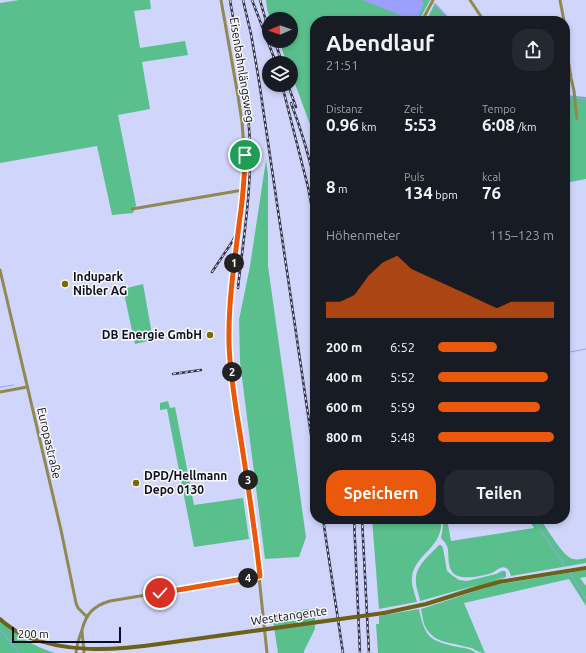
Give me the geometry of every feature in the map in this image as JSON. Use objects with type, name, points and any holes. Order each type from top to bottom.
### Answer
[{"type":"main road","name":"Westtangente","points":[[0,618],[16,631],[36,643],[52,648],[84,652],[128,648],[384,613],[413,608],[490,584],[586,568]]},
{"type":"street","name":"Eisenbahnlängsweg","points":[[221,0],[242,122],[245,162],[233,270],[229,322],[229,345],[234,394],[248,482],[260,576],[267,653]]},
{"type":"street","points":[[470,0],[481,16]]},
{"type":"street","points":[[560,0],[563,16]]},
{"type":"street","points":[[424,16],[432,1]]},
{"type":"street","points":[[570,72],[575,97],[577,119]]},
{"type":"street","points":[[132,209],[243,190]]},
{"type":"street","name":"Europastraße","points":[[0,270],[61,530],[76,603],[78,608],[86,616]]},
{"type":"street","points":[[0,392],[27,387]]},
{"type":"street","points":[[76,652],[86,616],[102,603],[260,576]]},
{"type":"street","points":[[82,630],[84,652]]},
{"type":"green space","points":[[19,0],[150,0],[151,9],[134,11],[140,48],[185,41],[188,55],[142,62],[150,109],[118,115],[136,205],[133,213],[112,215],[97,146],[0,163],[0,3]]},
{"type":"green space","points":[[266,0],[430,0],[422,16],[310,16],[310,124],[298,92],[298,56],[284,56],[282,48],[298,48],[298,12],[268,12]]},
{"type":"green space","points":[[435,3],[447,16],[428,16]]},
{"type":"green space","points":[[570,95],[586,97],[586,179],[570,182]]},
{"type":"green space","points":[[266,160],[268,175],[268,266],[306,537],[299,557],[265,559],[240,362],[239,320],[250,266]]},
{"type":"green space","points":[[143,284],[153,340],[135,344],[123,289]]},
{"type":"green space","points":[[168,401],[170,408],[175,407],[194,505],[243,498],[249,539],[194,547],[167,409],[160,410],[160,403]]},
{"type":"green space","points":[[372,524],[441,524],[441,529],[434,544],[418,562],[414,569],[412,583],[417,602],[379,609]]},
{"type":"green space","points":[[443,524],[448,524],[451,541],[534,528],[531,524],[543,524],[555,542],[569,557],[573,559],[586,558],[586,563],[511,576],[508,569],[502,567],[492,573],[471,577],[461,577],[453,573],[451,570],[448,549],[441,538]]},
{"type":"green space","points":[[439,545],[443,548],[447,571],[459,580],[467,581],[496,574],[502,571],[505,571],[506,577],[493,580],[505,578],[502,580],[427,602],[477,585],[420,601],[416,584],[418,569],[424,560]]},
{"type":"green space","points":[[586,570],[586,577],[580,578],[586,586],[586,606],[569,579],[464,603],[485,653],[437,639],[427,631],[424,624],[421,609],[494,585]]},
{"type":"green space","points":[[307,609],[315,612],[315,629],[304,653],[278,653],[272,614],[290,613]]},
{"type":"green space","points":[[419,609],[421,619],[430,637],[441,643],[468,649],[476,653],[378,653],[376,624],[379,624],[379,616]]},
{"type":"green space","points":[[0,621],[26,640],[55,653],[0,653]]},
{"type":"water","points":[[363,0],[423,0],[422,2],[424,4],[418,16],[402,16]]},
{"type":"waterway","points":[[433,3],[446,16]]},
{"type":"waterway","points":[[570,97],[574,97]]},
{"type":"waterway","points":[[577,98],[586,99]]},
{"type":"waterway","points":[[570,352],[586,349]]},
{"type":"waterway","points":[[0,387],[14,385]]},
{"type":"waterway","points":[[536,524],[565,566]]},
{"type":"waterway","points":[[570,574],[586,598]]},
{"type":"waterway","points":[[0,629],[19,653]]},
{"type":"railway","points":[[230,0],[248,111],[250,148],[248,200],[238,288]]},
{"type":"railway","points":[[243,0],[251,34],[259,81],[310,428]]},
{"type":"railway","points":[[252,0],[273,56]]},
{"type":"railway","points":[[260,0],[263,12]]},
{"type":"railway","points":[[277,48],[280,56]]},
{"type":"railway","points":[[284,92],[310,198]]},
{"type":"railway","points":[[291,92],[296,107]]},
{"type":"railway","points":[[291,103],[310,163]]},
{"type":"railway","points":[[212,272],[232,242],[242,223]]},
{"type":"railway","points":[[173,374],[201,370]]},
{"type":"railway","points":[[324,524],[343,653]]},
{"type":"railway","points":[[354,524],[360,653]]},
{"type":"railway","points":[[362,524],[369,653]]},
{"type":"place","name":"Indupark Nibler AG","points":[[65,284]]},
{"type":"place","name":"DB Energie GmbH","points":[[210,335]]},
{"type":"place","name":"DPD/Hellmann Depo 0130","points":[[136,483]]},
{"type":"route","points":[[160,593],[260,576],[248,482],[234,394],[229,345],[229,322],[233,270],[240,216],[245,155]]}]
